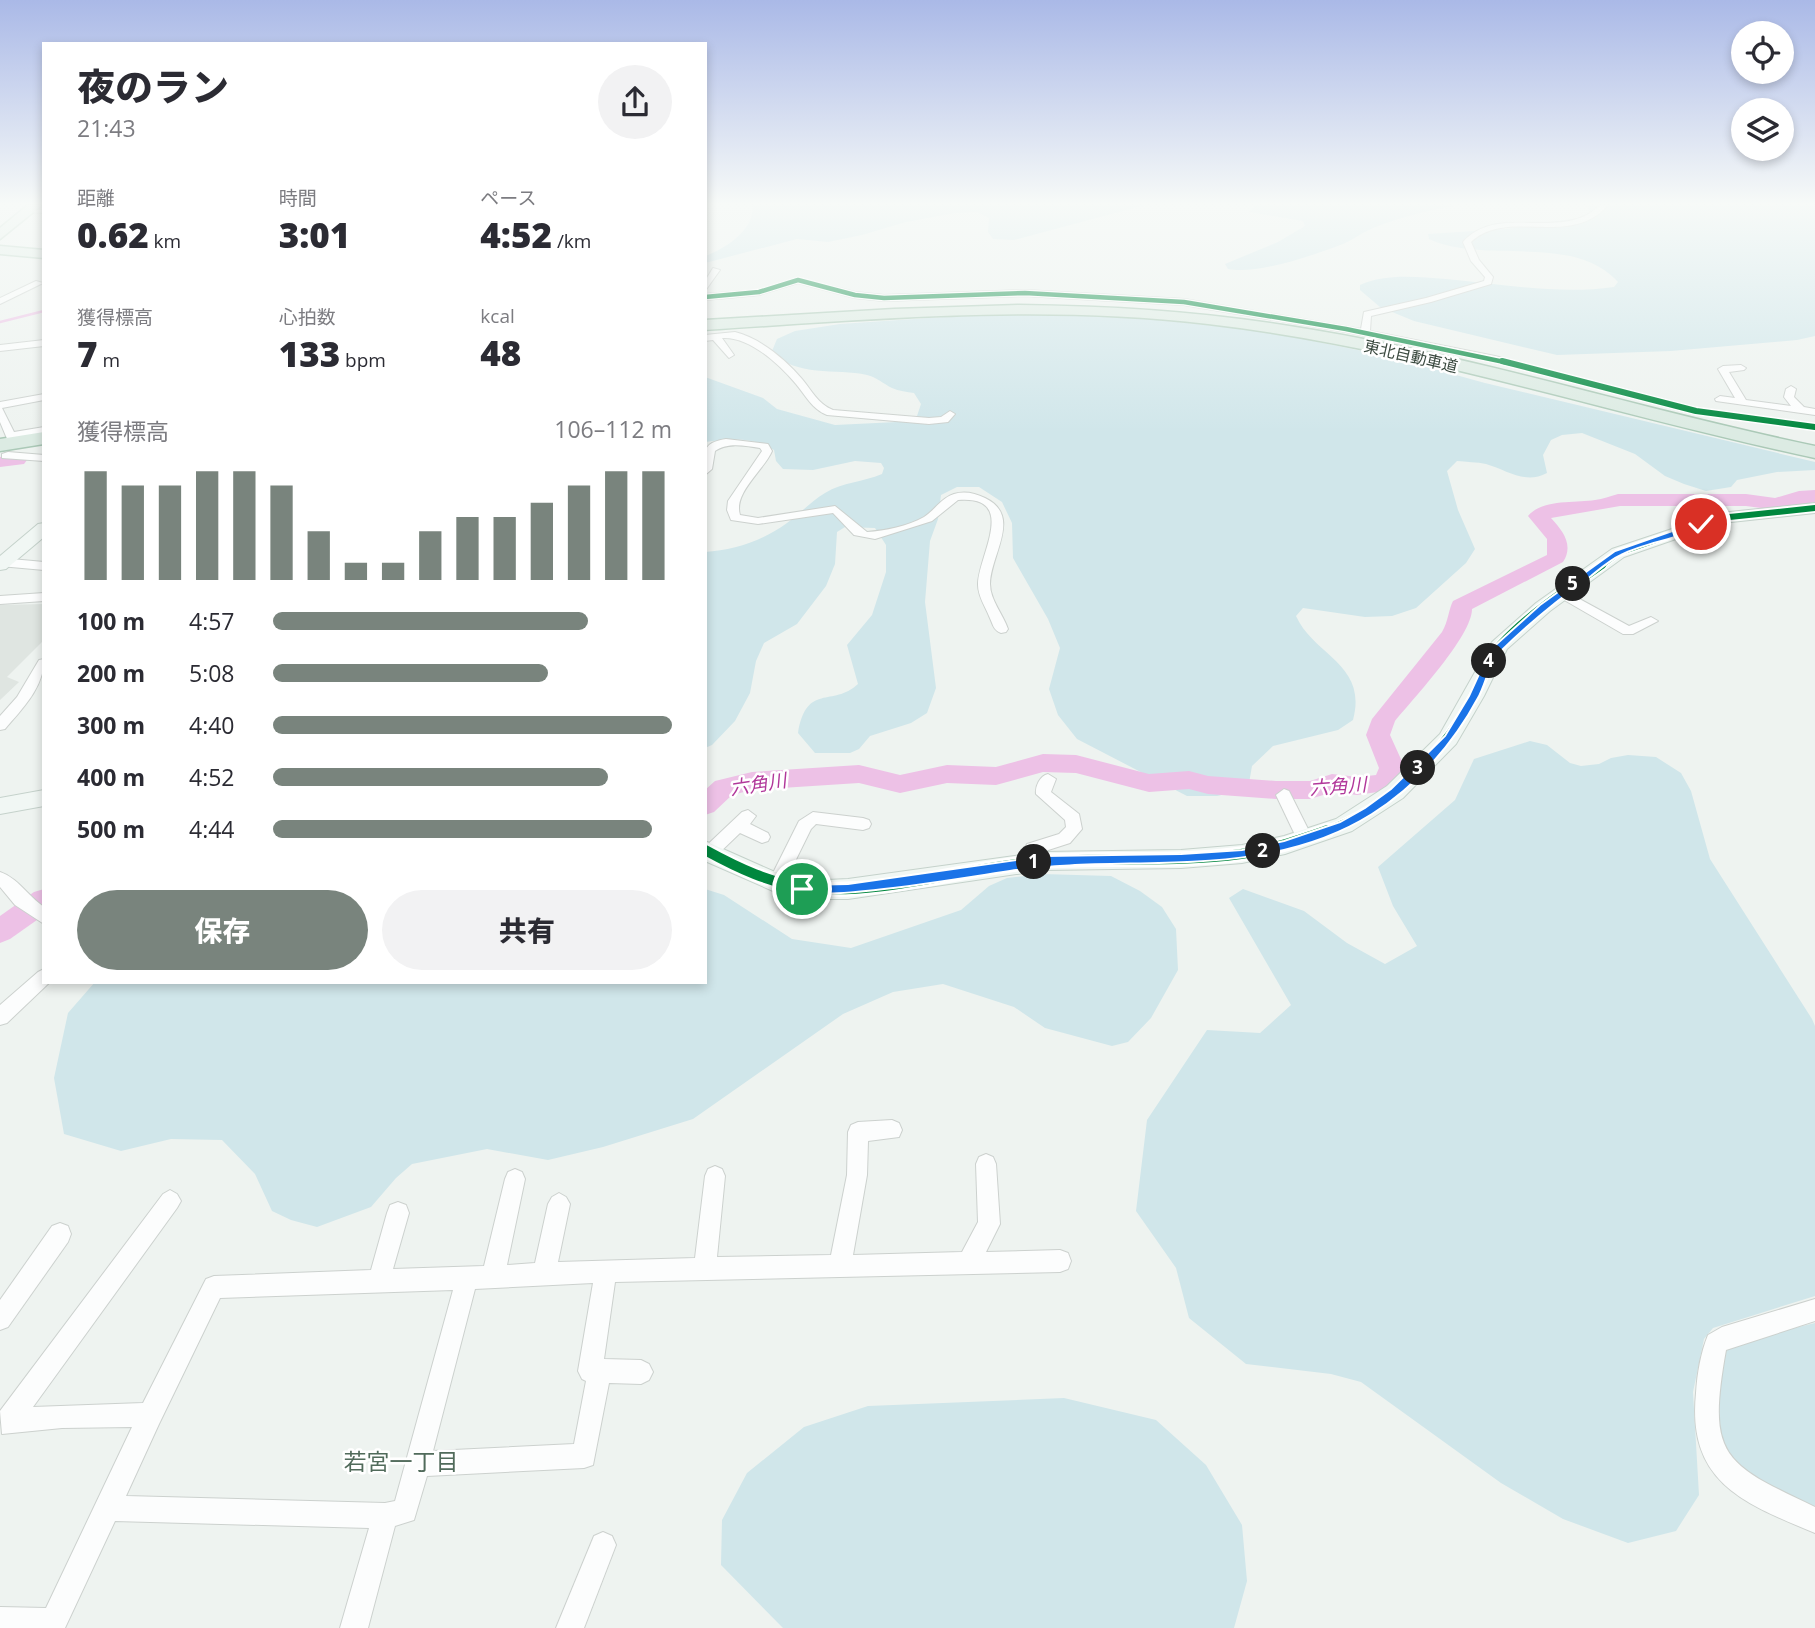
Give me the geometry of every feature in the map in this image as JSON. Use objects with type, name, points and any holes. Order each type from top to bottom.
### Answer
[{"type":"highway","name":"東北自動車道","points":[[707,319],[976,302],[1088,303],[1210,312],[1297,324],[1382,341],[1703,420],[1815,443]]},
{"type":"highway","name":"東北自動車道","points":[[709,330],[903,312],[990,309],[1086,309],[1175,315],[1265,326],[1380,348],[1678,422],[1815,452]]},
{"type":"highway","points":[[5,448],[42,441]]},
{"type":"street","points":[[707,297],[759,292],[798,281],[872,297],[1016,293],[1112,297],[1224,308],[1495,359],[1696,411],[1815,427]]},
{"type":"street","points":[[1365,333],[1367,314],[1488,281]]},
{"type":"street","points":[[0,301],[39,284]]},
{"type":"street","points":[[872,297],[897,286]]},
{"type":"street","points":[[709,330],[729,355]]},
{"type":"street","points":[[709,330],[739,336],[767,353],[800,383],[820,410],[831,414],[929,421],[944,420],[950,414]]},
{"type":"street","points":[[0,348],[42,343]]},
{"type":"street","points":[[1741,368],[1723,369],[1742,401]]},
{"type":"street","points":[[1791,389],[1789,397],[1799,408]]},
{"type":"street","points":[[0,405],[42,397]]},
{"type":"street","points":[[1720,399],[1815,412]]},
{"type":"street","points":[[0,410],[5,448]]},
{"type":"street","points":[[5,448],[42,430]]},
{"type":"street","points":[[707,463],[710,449],[717,444],[750,442],[764,446],[766,451],[760,468],[736,496],[732,509],[735,518],[758,521],[835,509],[858,533],[869,537],[922,522],[952,498],[970,497],[986,502],[997,514],[999,525],[985,573],[985,594],[997,615],[1001,629]]},
{"type":"street","points":[[5,448],[42,457]]},
{"type":"street","points":[[762,837],[743,821],[708,851],[776,883],[802,889],[848,889],[1024,863],[1242,854],[1305,839],[1344,825],[1395,792],[1448,739],[1474,696],[1499,646],[1543,607],[1618,553],[1634,545],[1736,514],[1815,508]]},
{"type":"street","points":[[1,563],[42,530]]},
{"type":"street","points":[[1,563],[42,566]]},
{"type":"street","points":[[1563,594],[1628,631],[1651,621]]},
{"type":"street","points":[[0,600],[42,597]]},
{"type":"street","points":[[22,700],[42,666]]},
{"type":"street","points":[[0,725],[42,682]]},
{"type":"street","points":[[1024,863],[1032,848],[1064,839],[1074,829],[1073,818],[1044,794],[1043,789],[1048,779]]},
{"type":"street","points":[[1284,795],[1305,839]]},
{"type":"street","points":[[0,806],[42,798]]},
{"type":"street","points":[[776,883],[804,825],[813,818],[863,824]]},
{"type":"street","points":[[0,879],[9,884],[21,900],[42,916]]},
{"type":"street","points":[[0,1017],[42,979]]},
{"type":"street","points":[[840,1266],[857,1175],[859,1132],[891,1130]]},
{"type":"street","points":[[968,1263],[989,1224],[986,1164]]},
{"type":"street","points":[[705,1269],[715,1177]]},
{"type":"street","points":[[493,1277],[515,1180]]},
{"type":"street","points":[[4,1421],[170,1201]]},
{"type":"street","points":[[544,1274],[559,1204]]},
{"type":"street","points":[[379,1281],[398,1213]]},
{"type":"street","points":[[0,1319],[60,1234]]},
{"type":"street","points":[[0,1621],[52,1625],[150,1415],[214,1287],[606,1271],[1059,1261]]},
{"type":"street","points":[[606,1271],[590,1371],[641,1372]]},
{"type":"street","points":[[108,1508],[386,1516],[405,1511],[467,1278]]},
{"type":"street","points":[[1815,1310],[1716,1343],[1705,1393],[1706,1435],[1714,1455],[1727,1473],[1751,1490],[1815,1520]]},
{"type":"street","points":[[418,1464],[584,1456],[598,1373]]},
{"type":"street","points":[[4,1421],[62,1416],[150,1415]]},
{"type":"street","points":[[355,1628],[386,1516]]},
{"type":"street","points":[[570,1628],[603,1545]]},
{"type":"shaded area","points":[[1370,281],[1464,281],[1572,290],[1614,287],[1618,282],[1815,281],[1815,336],[1797,340],[1671,351],[1557,355],[1414,321],[1380,307],[1360,290],[1360,285]]},
{"type":"shaded area","points":[[987,314],[1110,315],[1264,331],[1387,356],[1485,383],[1815,462],[1815,470],[1777,472],[1737,480],[1731,487],[1706,491],[1665,476],[1635,454],[1582,433],[1562,435],[1551,440],[1543,455],[1547,473],[1539,476],[1524,477],[1486,464],[1457,461],[1447,471],[1458,510],[1475,549],[1466,563],[1416,608],[1392,616],[1365,617],[1303,608],[1296,616],[1304,630],[1337,662],[1353,686],[1356,701],[1353,720],[1338,730],[1273,746],[1252,766],[1248,789],[1217,796],[1187,796],[1077,739],[1058,715],[1049,689],[1060,648],[1048,619],[1013,558],[1012,523],[1002,502],[979,487],[957,487],[941,495],[938,519],[930,541],[925,602],[936,688],[927,713],[911,723],[870,736],[859,749],[850,753],[815,753],[798,733],[802,717],[814,701],[839,695],[858,684],[847,645],[872,615],[886,572],[886,545],[875,528],[845,527],[837,532],[835,564],[826,586],[797,624],[764,643],[756,661],[750,693],[735,721],[707,747],[707,552],[737,547],[758,540],[787,523],[825,493],[882,474],[884,468],[881,463],[855,461],[813,470],[783,469],[776,461],[774,450],[757,442],[707,442],[707,378],[763,398],[777,409],[835,425],[897,422],[917,416],[921,404],[914,393],[895,389],[867,375],[804,369],[781,359],[772,351],[777,339],[795,331],[840,324]]},
{"type":"shaded area","points":[[42,604],[42,642],[7,677],[19,682],[0,700],[0,605]]},
{"type":"shaded area","points":[[1530,741],[1547,745],[1570,763],[1581,766],[1599,764],[1611,758],[1628,755],[1656,757],[1681,773],[1691,791],[1710,859],[1815,1026],[1815,1296],[1713,1328],[1704,1339],[1693,1392],[1699,1495],[1676,1531],[1628,1543],[1563,1519],[1501,1483],[1361,1382],[1331,1374],[1246,1364],[1189,1318],[1176,1268],[1136,1211],[1147,1120],[1207,1030],[1260,1033],[1291,1005],[1229,898],[1243,889],[1304,911],[1347,943],[1385,964],[1417,946],[1393,906],[1378,867],[1455,800],[1474,759]]},
{"type":"shaded area","points":[[1042,874],[1111,876],[1140,891],[1162,907],[1176,929],[1178,970],[1151,1018],[1128,1042],[1112,1046],[1045,1028],[1014,1007],[943,984],[893,992],[843,1014],[693,1119],[603,1147],[548,1160],[487,1149],[412,1164],[371,1207],[317,1227],[291,1220],[272,1211],[255,1174],[222,1140],[171,1139],[121,1151],[64,1134],[54,1078],[68,1013],[93,984],[707,984],[707,890],[724,895],[792,939],[851,948],[961,910],[989,886],[1007,878]]},
{"type":"shaded area","points":[[1815,1323],[1815,1510],[1765,1488],[1721,1449],[1715,1405],[1725,1352],[1737,1342]]},
{"type":"shaded area","points":[[1064,1398],[1156,1420],[1206,1465],[1242,1525],[1247,1581],[1234,1628],[783,1628],[721,1565],[722,1520],[747,1473],[804,1427],[868,1406]]},
{"type":"waterway","points":[[0,322],[42,312]]},
{"type":"waterway","points":[[0,462],[18,460]]},
{"type":"waterway","name":"六角川","points":[[707,803],[724,788],[752,781],[859,774],[900,784],[947,774],[996,776],[1043,763],[1076,764],[1149,783],[1189,780],[1208,785],[1276,790],[1310,790],[1332,783],[1357,786],[1382,783],[1391,776],[1392,768],[1378,735],[1384,719],[1452,635],[1461,618],[1461,606],[1556,558],[1557,539],[1538,516],[1558,510],[1599,506],[1618,500],[1746,500],[1776,504],[1799,497],[1815,496]]},
{"type":"waterway","name":"六角川","points":[[0,931],[42,901]]},
{"type":"cycle path","points":[[707,297],[759,292],[795,281]]},
{"type":"cycle path","points":[[802,281],[855,295],[884,298],[1025,293],[1184,302],[1346,329],[1495,359],[1696,411],[1815,427]]},
{"type":"cycle path","points":[[707,851],[773,881],[808,888],[848,889],[1044,861],[1181,859],[1242,854],[1285,845],[1344,825],[1395,792],[1448,739],[1474,696],[1499,646],[1543,607],[1618,553],[1720,518],[1815,508]]},
{"type":"district","name":"若宮一丁目","points":[[401,1462]]},
{"type":"route","points":[[802,889],[848,889],[1017,863],[1121,858],[1181,859],[1242,854],[1285,845],[1344,825],[1395,792],[1448,739],[1474,696],[1493,652],[1543,607],[1618,553],[1634,545],[1701,524]]}]
